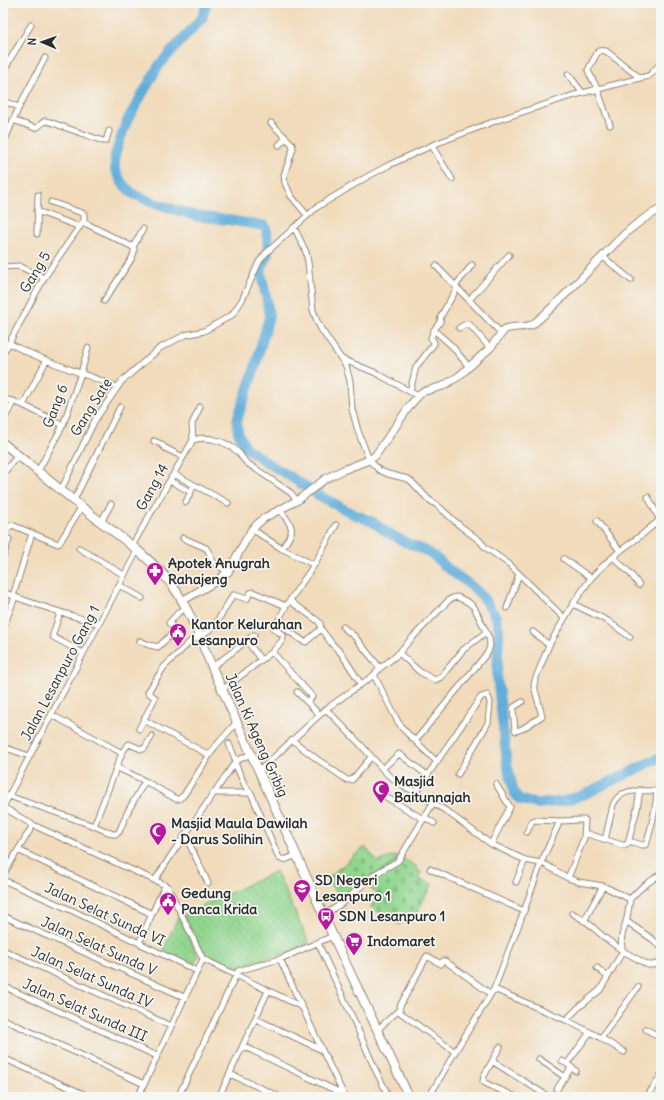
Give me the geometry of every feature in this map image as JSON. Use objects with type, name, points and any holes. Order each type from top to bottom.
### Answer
[{"type":"main road","name":"Jalan Ki Ageng Gribig","points":[[3,443],[134,548],[160,571],[172,585],[184,605],[199,636],[296,855],[409,1097]]},
{"type":"street","points":[[3,75],[9,61],[31,25]]},
{"type":"street","points":[[610,126],[597,88],[588,70],[599,51],[606,51],[640,78]]},
{"type":"street","points":[[3,58],[9,61]]},
{"type":"street","points":[[3,144],[19,107],[45,58]]},
{"type":"street","name":"Gang Sate","points":[[60,490],[95,420],[122,381],[160,348],[185,335],[204,331],[232,316],[242,300],[259,262],[266,253],[307,215],[325,201],[365,178],[432,146],[498,120],[582,92],[640,78],[651,74],[661,64]]},
{"type":"street","points":[[568,74],[582,92]]},
{"type":"street","points":[[3,101],[19,107]]},
{"type":"street","points":[[13,120],[36,128],[46,121],[103,141],[106,141],[109,132]]},
{"type":"street","points":[[271,122],[291,142],[293,149],[284,175],[285,183],[291,196],[307,215]]},
{"type":"street","points":[[279,145],[286,138]]},
{"type":"street","points":[[432,146],[452,179]]},
{"type":"street","points":[[37,234],[38,196]]},
{"type":"street","points":[[51,202],[82,213],[85,216],[81,224]]},
{"type":"street","points":[[140,641],[158,648],[176,630],[169,623],[184,605],[228,572],[252,529],[264,518],[298,501],[325,479],[342,470],[366,461],[377,454],[418,396],[424,391],[443,386],[451,382],[490,348],[505,329],[509,327],[525,327],[532,325],[620,238],[638,222],[661,209]]},
{"type":"street","points":[[37,211],[81,224],[133,247]]},
{"type":"street","name":"Gang 5","points":[[3,353],[44,278],[81,224]]},
{"type":"street","points":[[294,227],[306,252],[313,310],[317,321],[342,359],[349,375],[352,395],[352,409],[366,461],[379,470],[411,481],[428,499],[480,541],[485,547],[508,564],[564,618]]},
{"type":"street","points":[[104,302],[132,258],[134,252],[133,247],[143,229]]},
{"type":"street","points":[[469,300],[509,255]]},
{"type":"street","points":[[602,256],[631,280]]},
{"type":"street","points":[[410,391],[416,367],[434,344],[431,338],[434,330],[440,322],[440,316],[456,287],[472,265]]},
{"type":"street","points":[[3,267],[19,266],[44,278]]},
{"type":"street","points":[[436,266],[501,333]]},
{"type":"street","points":[[459,328],[469,324],[490,348]]},
{"type":"street","points":[[434,330],[452,346],[469,367]]},
{"type":"street","points":[[9,343],[46,361],[117,387]]},
{"type":"street","name":"Gang 6","points":[[38,471],[63,425],[88,348]]},
{"type":"street","points":[[342,359],[376,373],[418,396]]},
{"type":"street","points":[[23,405],[46,361]]},
{"type":"street","points":[[3,398],[23,405],[63,425]]},
{"type":"street","points":[[3,422],[14,402]]},
{"type":"street","points":[[74,500],[120,407]]},
{"type":"street","points":[[200,407],[192,424],[193,440],[199,438],[214,439],[231,447],[242,459],[291,493],[298,501]]},
{"type":"street","name":"Gang 14","points":[[134,548],[193,440]]},
{"type":"street","points":[[154,441],[184,457]]},
{"type":"street","points":[[3,474],[18,455]]},
{"type":"street","points":[[174,474],[228,504]]},
{"type":"street","points":[[170,481],[190,492]]},
{"type":"street","points":[[186,502],[194,485]]},
{"type":"street","points":[[522,702],[513,709],[515,730],[517,731],[542,716],[534,686],[535,680],[549,645],[573,604],[591,578],[604,564],[661,519],[648,497]]},
{"type":"street","points":[[101,522],[111,504]]},
{"type":"street","points":[[3,527],[8,528],[12,526],[58,544],[82,506]]},
{"type":"street","points":[[280,510],[292,529],[291,534],[282,549]]},
{"type":"street","points":[[597,521],[620,551]]},
{"type":"street","points":[[222,690],[272,652],[282,641],[284,636],[274,629],[286,606],[314,565],[336,525]]},
{"type":"street","points":[[252,529],[282,549],[314,565]]},
{"type":"street","points":[[3,628],[14,597],[32,533]]},
{"type":"street","points":[[184,538],[208,550],[215,564],[228,572]]},
{"type":"street","points":[[3,557],[4,549],[9,539]]},
{"type":"street","points":[[79,548],[124,575]]},
{"type":"street","name":"Jalan Lesanpuro Gang 1","points":[[3,807],[119,585],[134,548]]},
{"type":"street","points":[[613,556],[630,573],[639,585]]},
{"type":"street","points":[[564,559],[591,578]]},
{"type":"street","points":[[507,608],[519,574]]},
{"type":"street","points":[[119,585],[142,598]]},
{"type":"street","points":[[3,592],[60,613],[99,624]]},
{"type":"street","points":[[139,729],[155,698],[148,692],[164,667],[192,640],[203,635],[215,625],[233,595],[247,599],[252,592],[286,606]]},
{"type":"street","points":[[259,771],[326,709],[374,675],[398,653],[449,600],[457,597],[468,602],[474,607],[489,638],[490,645],[488,652],[415,741]]},
{"type":"street","points":[[290,601],[320,623],[321,629],[341,653],[361,684]]},
{"type":"street","points":[[573,604],[608,621],[630,637]]},
{"type":"street","points":[[60,613],[53,637],[83,654]]},
{"type":"street","points":[[277,623],[306,642],[321,629]]},
{"type":"street","points":[[343,627],[354,637],[380,668]]},
{"type":"street","points":[[398,653],[420,672],[435,680],[441,677],[463,650],[486,632]]},
{"type":"street","points":[[533,632],[549,645]]},
{"type":"street","points":[[212,667],[254,635]]},
{"type":"street","points":[[247,641],[261,660]]},
{"type":"street","points":[[272,652],[312,696],[307,702]]},
{"type":"street","points":[[374,675],[403,730],[437,762]]},
{"type":"street","points":[[297,692],[320,715]]},
{"type":"street","points":[[416,792],[481,697],[487,695],[490,703],[488,723],[458,774]]},
{"type":"street","points":[[326,709],[388,775],[405,787],[416,792],[446,811],[491,844],[525,860],[541,863],[568,878],[579,882],[603,886],[630,899]]},
{"type":"street","points":[[52,715],[122,753]]},
{"type":"street","points":[[144,720],[209,756]]},
{"type":"street","points":[[116,767],[145,781],[176,799],[179,799],[184,795],[209,756],[237,722]]},
{"type":"street","points":[[94,826],[116,767],[125,748],[129,744],[144,749],[152,736]]},
{"type":"street","points":[[292,740],[347,780],[352,780],[371,757]]},
{"type":"street","points":[[229,744],[245,786],[251,793],[279,858],[284,860],[296,855]]},
{"type":"street","points":[[3,746],[29,756]]},
{"type":"street","points":[[155,880],[235,762],[251,754]]},
{"type":"street","points":[[382,769],[399,754],[427,775]]},
{"type":"street","points":[[9,796],[113,834],[117,834],[145,781]]},
{"type":"street","points":[[491,844],[510,807],[496,784]]},
{"type":"street","points":[[585,833],[624,845],[628,843],[637,809],[640,790]]},
{"type":"street","points":[[605,840],[615,801],[619,797],[628,792],[640,790],[659,791],[654,822],[647,842],[645,845],[642,845],[629,841]]},
{"type":"street","points":[[213,793],[251,793]]},
{"type":"street","points":[[386,797],[434,823]]},
{"type":"street","points":[[324,915],[342,904],[375,874],[398,861],[433,803]]},
{"type":"street","points":[[3,807],[33,825],[165,884],[168,887],[203,959],[302,1007]]},
{"type":"street","points":[[527,832],[532,821],[535,820],[584,820],[586,823],[585,833],[581,847],[568,878]]},
{"type":"street","points":[[429,1097],[493,991],[541,863],[560,821]]},
{"type":"street","points":[[3,875],[33,825]]},
{"type":"street","points":[[185,835],[208,882]]},
{"type":"street","points":[[18,850],[152,914]]},
{"type":"street","points":[[516,882],[525,860]]},
{"type":"street","points":[[430,869],[524,911]]},
{"type":"street","points":[[566,1020],[600,990],[623,951],[621,941],[622,933],[630,899],[645,884],[659,880],[661,873]]},
{"type":"street","name":"Jalan Selat Sunda VI","points":[[3,880],[73,911],[197,971]]},
{"type":"street","points":[[139,943],[165,884]]},
{"type":"street","points":[[584,921],[603,886]]},
{"type":"street","points":[[572,913],[623,951],[648,965],[661,963]]},
{"type":"street","name":"Jalan Selat Sunda V","points":[[3,916],[184,997]]},
{"type":"street","points":[[626,921],[661,947]]},
{"type":"street","points":[[178,1097],[238,971],[280,959],[333,936]]},
{"type":"street","points":[[318,943],[386,1091]]},
{"type":"street","name":"Jalan Selat Sunda IV","points":[[3,950],[171,1026]]},
{"type":"street","points":[[377,1030],[399,1010],[427,956],[441,964],[445,961],[493,991],[566,1020],[624,1052]]},
{"type":"street","points":[[138,1097],[203,959]]},
{"type":"street","points":[[280,959],[344,1095]]},
{"type":"street","points":[[597,968],[608,977]]},
{"type":"street","name":"Jalan Selat Sunda III","points":[[3,986],[157,1056]]},
{"type":"street","points":[[601,1038],[638,987]]},
{"type":"street","points":[[219,1097],[268,990]]},
{"type":"street","points":[[399,1010],[455,1052]]},
{"type":"street","points":[[3,1019],[144,1084]]},
{"type":"street","points":[[256,1019],[322,1050]]},
{"type":"street","points":[[646,1029],[661,1038]]},
{"type":"street","points":[[558,1089],[590,1032]]},
{"type":"street","points":[[243,1046],[344,1095]]},
{"type":"street","points":[[500,1047],[483,1079],[484,1083],[516,1097]]},
{"type":"street","points":[[3,1058],[90,1097]]},
{"type":"street","points":[[539,1059],[565,1077]]},
{"type":"street","points":[[492,1061],[549,1097]]},
{"type":"street","points":[[562,1061],[571,1068]]},
{"type":"street","points":[[230,1074],[280,1097]]},
{"type":"street","points":[[647,1097],[661,1075]]},
{"type":"green space","points":[[365,847],[378,862],[393,856],[400,857],[344,901],[326,879]]},
{"type":"green space","points":[[402,858],[417,867],[416,870],[421,872],[418,879],[432,884],[413,920],[408,918],[404,919],[399,925],[371,907],[378,894],[365,885],[374,876]]},
{"type":"green space","points":[[276,871],[309,943],[280,955],[231,968],[228,968],[204,956],[184,915]]},
{"type":"green space","points":[[179,915],[198,957],[193,966],[163,951]]},
{"type":"waterway","points":[[207,3],[202,18],[159,65],[128,119],[115,155],[115,170],[122,183],[133,194],[154,203],[196,216],[265,226],[267,232],[268,254],[263,263],[261,273],[269,317],[255,367],[237,420],[238,432],[245,447],[320,496],[351,513],[373,522],[388,533],[407,543],[424,550],[435,557],[482,596],[496,617],[499,630],[497,676],[507,763],[514,792],[519,799],[538,804],[563,801],[583,795],[661,757]]},
{"type":"place","name":"Apotek Anugrah Rahajeng","points":[[155,586]]},
{"type":"place","name":"Kantor Kelurahan Lesanpuro","points":[[178,647]]},
{"type":"place","name":"Masjid Baitunnajah","points":[[381,804]]},
{"type":"place","name":"Masjid Maula Dawilah - Darus Solihin","points":[[158,846]]},
{"type":"place","name":"SD Negeri Lesanpuro 1","points":[[302,903]]},
{"type":"place","name":"Gedung Panca Krida","points":[[168,916]]},
{"type":"place","name":"SDN Lesanpuro 1","points":[[326,931]]},
{"type":"place","name":"Indomaret","points":[[354,956]]}]
